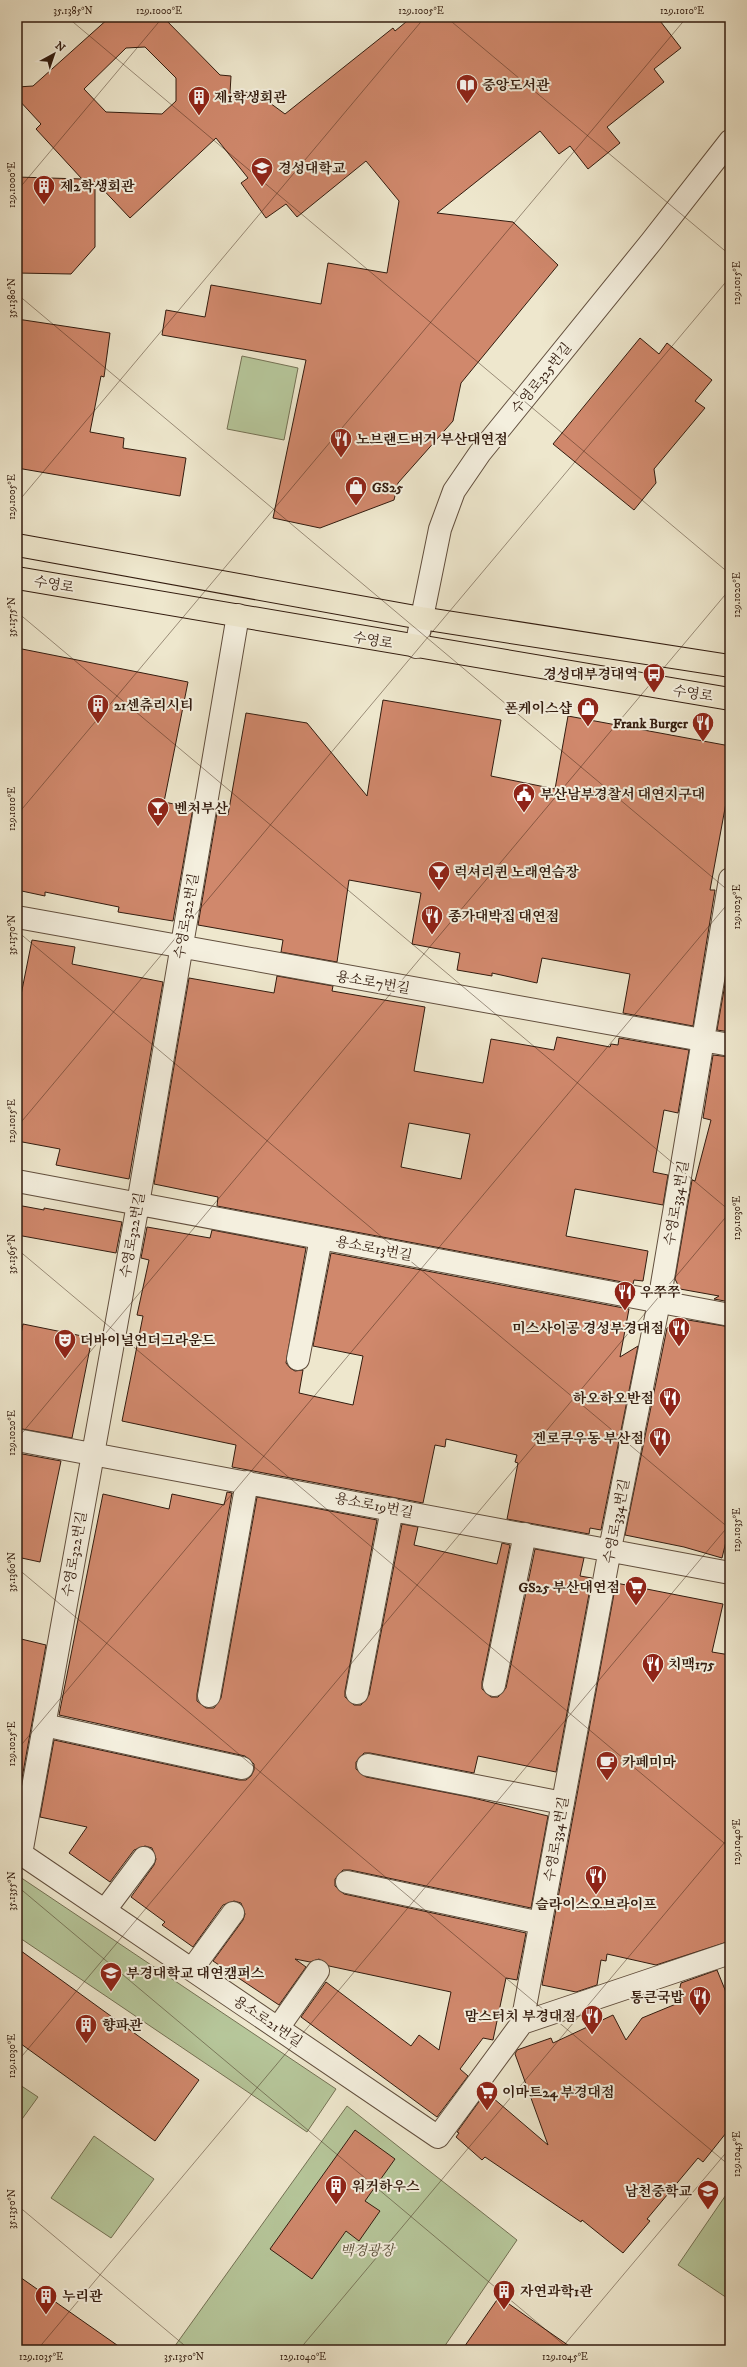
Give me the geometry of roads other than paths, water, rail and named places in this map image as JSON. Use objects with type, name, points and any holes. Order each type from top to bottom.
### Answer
[{"type":"main road","points":[[17,545],[421,618],[730,666]]},
{"type":"main road","name":"수영로","points":[[17,578],[238,615],[416,647],[730,699]]},
{"type":"street","name":"수영로325번길","points":[[416,647],[440,529],[454,491],[480,453],[652,242],[730,141]]},
{"type":"street","name":"수영로322번길","points":[[19,1853],[44,1725],[92,1452],[138,1204],[238,615]]},
{"type":"street","name":"수영로334번길","points":[[438,2137],[522,2023],[610,1549],[659,1302],[730,879]]},
{"type":"street","name":"용소로7번길","points":[[17,917],[181,948],[730,1045]]},
{"type":"street","name":"용소로13번길","points":[[17,1181],[730,1315]]},
{"type":"street","points":[[298,1359],[321,1238]]},
{"type":"street","name":"용소로19번길","points":[[17,1440],[92,1452],[610,1549],[730,1573]]},
{"type":"street","points":[[209,1696],[247,1482]]},
{"type":"street","points":[[357,1693],[392,1509]]},
{"type":"street","points":[[494,1686],[525,1534]]},
{"type":"street","points":[[44,1725],[242,1768]]},
{"type":"street","points":[[368,1765],[563,1803]]},
{"type":"street","name":"용소로21번길","points":[[19,1853],[438,2137]]},
{"type":"street","points":[[105,1910],[144,1858]]},
{"type":"street","points":[[347,1882],[541,1923]]},
{"type":"street","points":[[192,1969],[233,1913]]},
{"type":"street","points":[[522,2023],[730,1953]]},
{"type":"street","points":[[278,2028],[318,1971]]},
{"type":"place","name":"중앙도서관","points":[[467,104]]},
{"type":"place","name":"제1학생회관","points":[[199,116]]},
{"type":"place","name":"경성대학교","points":[[262,188]]},
{"type":"place","name":"제2학생회관","points":[[44,206]]},
{"type":"place","name":"노브랜드버거 부산대연점","points":[[341,458]]},
{"type":"place","name":"GS25","points":[[356,506]]},
{"type":"place","name":"경성대부경대역","points":[[654,694]]},
{"type":"place","name":"21센츄리시티","points":[[98,724]]},
{"type":"place","name":"폰케이스샵","points":[[588,728]]},
{"type":"place","name":"Frank Burger","points":[[703,742]]},
{"type":"place","name":"부산남부경찰서 대연지구대","points":[[524,814]]},
{"type":"place","name":"벤처부산","points":[[158,828]]},
{"type":"place","name":"럭셔리퀸 노래연습장","points":[[439,892]]},
{"type":"place","name":"종가대박집 대연점","points":[[432,936]]},
{"type":"place","name":"우쭈쭈","points":[[625,1312]]},
{"type":"place","name":"미스사이공 경성부경대점","points":[[679,1348]]},
{"type":"place","name":"더바이널언더그라운드","points":[[65,1360]]},
{"type":"place","name":"하오하오반점","points":[[670,1418]]},
{"type":"place","name":"겐로쿠우동 부산점","points":[[660,1458]]},
{"type":"place","name":"GS25 부산대연점","points":[[636,1606]]},
{"type":"place","name":"치맥175","points":[[653,1684]]},
{"type":"place","name":"카페미마","points":[[607,1782]]},
{"type":"place","name":"슬라이스오브라이프","points":[[596,1896]]},
{"type":"place","name":"부경대학교 대연캠퍼스","points":[[111,1992]]},
{"type":"place","name":"통큰국밥","points":[[700,2016]]},
{"type":"place","name":"맘스터치 부경대점","points":[[592,2036]]},
{"type":"place","name":"향파관","points":[[86,2044]]},
{"type":"place","name":"이마트24 부경대점","points":[[487,2112]]},
{"type":"place","name":"워커하우스","points":[[336,2206]]},
{"type":"place","name":"남천중학교","points":[[708,2210]]},
{"type":"place","name":"자연과학1관","points":[[504,2310]]},
{"type":"place","name":"누리관","points":[[46,2316]]},
{"type":"park label","name":"백경광장","points":[[367,2250]]}]
